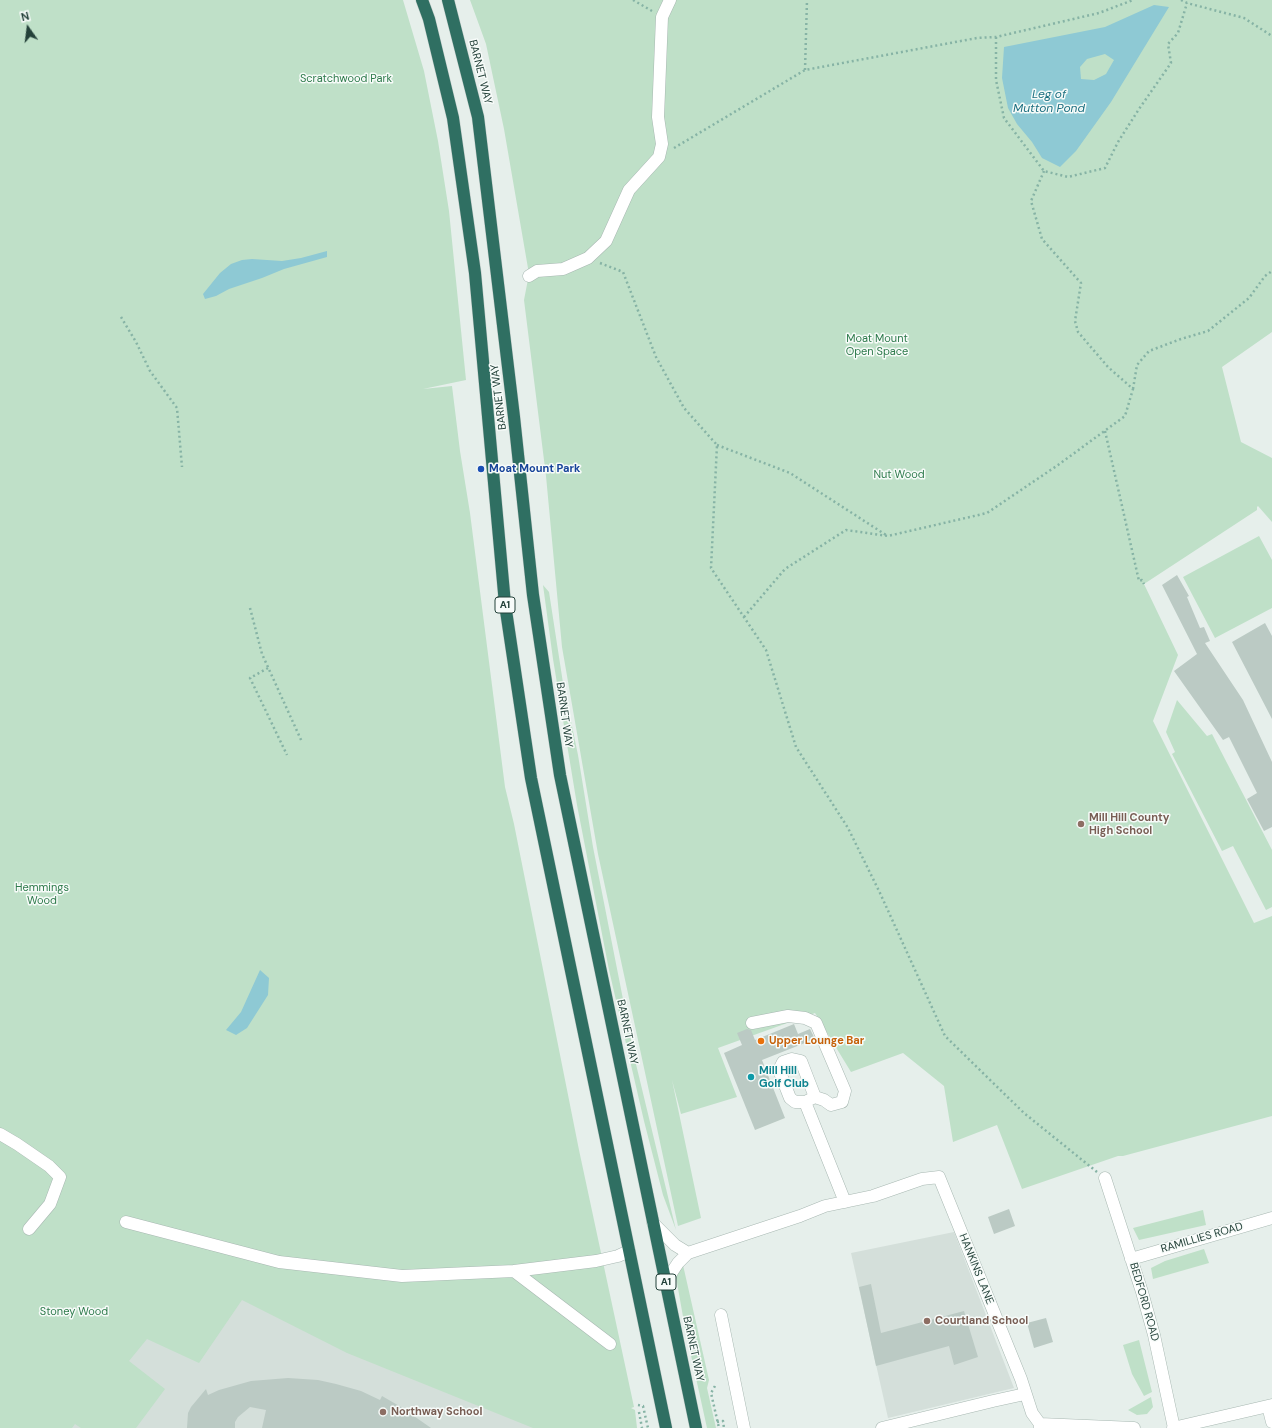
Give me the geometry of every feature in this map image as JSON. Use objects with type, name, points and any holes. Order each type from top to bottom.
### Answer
[{"type":"highway","name":"BARNET WAY","points":[[422,0],[429,19],[452,118],[475,272],[505,604],[531,778],[666,1428]]},
{"type":"highway","name":"BARNET WAY","points":[[448,0],[478,117],[514,417],[533,595],[560,775],[696,1428]]},
{"type":"street","points":[[529,276],[537,271],[563,268],[588,258],[606,241],[629,190],[659,157],[662,144],[658,117],[662,17],[670,0]]},
{"type":"street","points":[[666,1281],[678,1263],[688,1253],[800,1216],[825,1206],[845,1202],[810,1099],[824,1100],[831,1105],[842,1102],[845,1090],[816,1023],[805,1018],[788,1016],[752,1023]]},
{"type":"street","points":[[0,1134],[49,1166],[60,1177],[50,1204],[29,1229]]},
{"type":"street","name":"HANKINS LANE","points":[[845,1202],[873,1196],[922,1179],[939,1177],[1021,1380],[1032,1413],[1040,1426]]},
{"type":"street","name":"BEDFORD ROAD","points":[[1105,1178],[1154,1335],[1173,1428]]},
{"type":"street","name":"RAMILLIES ROAD","points":[[1131,1259],[1272,1218]]},
{"type":"street","points":[[126,1222],[279,1262],[402,1276],[514,1271],[596,1261],[618,1256],[629,1251]]},
{"type":"street","points":[[653,1223],[674,1244],[688,1253]]},
{"type":"street","points":[[514,1271],[610,1344]]},
{"type":"street","points":[[721,1315],[744,1428]]},
{"type":"street","points":[[882,1428],[1025,1394]]},
{"type":"street","points":[[1173,1428],[1270,1406],[1272,1422]]},
{"type":"street","points":[[1040,1426],[1134,1428]]},
{"type":"path","points":[[633,0],[662,17]]},
{"type":"path","points":[[805,70],[807,0]]},
{"type":"path","points":[[659,157],[805,70],[977,38],[996,37],[1099,13],[1133,0]]},
{"type":"path","points":[[1181,0],[1187,3],[1244,18],[1272,36]]},
{"type":"path","points":[[996,37],[996,80],[1004,118],[1044,171],[1068,177],[1105,168],[1118,142],[1171,63],[1168,44],[1178,34],[1187,3]]},
{"type":"path","points":[[1044,171],[1033,193],[1031,201],[1042,239],[1081,283],[1075,321],[1078,332],[1108,368],[1133,389]]},
{"type":"path","points":[[588,258],[623,272],[656,357],[677,396],[684,408],[717,445],[790,472],[888,536]]},
{"type":"path","points":[[744,617],[786,569],[846,530],[888,536],[987,513],[1058,465],[1125,416],[1133,389],[1137,365],[1149,351],[1208,331],[1249,298],[1265,276],[1272,271]]},
{"type":"path","points":[[121,317],[136,342],[150,371],[177,408],[182,466]]},
{"type":"path","points":[[1105,431],[1139,581],[1142,580],[1144,584]]},
{"type":"path","points":[[717,445],[712,568],[766,650],[796,747],[848,828],[880,893],[945,1036],[1024,1113],[1105,1178]]},
{"type":"path","points":[[250,608],[262,654],[302,742]]},
{"type":"path","points":[[268,668],[250,678],[287,755]]},
{"type":"path","name":"BARNET WAY","points":[[715,1386],[711,1393],[719,1428]]},
{"type":"path","points":[[638,1405],[643,1406],[648,1428]]},
{"type":"path","points":[[639,1412],[642,1428]]},
{"type":"path","points":[[717,1422],[723,1421],[724,1428]]},
{"type":"shaded area","name":"Courtland School","points":[[954,1232],[1014,1388],[888,1418],[851,1253]]},
{"type":"shaded area","points":[[233,1292],[636,1428],[61,1428],[133,1328]]},
{"type":"green space","points":[[0,0],[403,0],[424,71],[438,141],[449,211],[466,380],[423,389],[452,386],[460,451],[470,513],[505,787],[514,824],[579,1150],[634,1407],[631,1408],[635,1410],[637,1428],[533,1428],[347,1353],[242,1300],[199,1363],[147,1339],[129,1361],[165,1389],[136,1428],[81,1428],[75,1424],[72,1428],[0,1428]]},
{"type":"green space","name":"Nut Wood","points":[[470,0],[1272,0],[1272,332],[1222,367],[1241,442],[1272,458],[1272,522],[1258,506],[1257,510],[1144,584],[1178,655],[1153,721],[1254,923],[1272,916],[1272,1116],[1123,1156],[1118,1156],[1022,1189],[997,1125],[953,1142],[944,1086],[903,1053],[851,1072],[815,1013],[718,1048],[737,1097],[681,1114],[672,1080],[701,1218],[678,1226],[598,854],[562,647],[546,476],[524,300],[529,274],[504,129],[486,44]]},
{"type":"green space","points":[[1259,536],[1272,560],[1272,608],[1215,638],[1183,577]]},
{"type":"green space","points":[[543,585],[549,592],[563,683],[578,755],[593,847],[635,1060],[676,1230],[663,1195],[644,1121],[609,970],[577,805],[553,659]]},
{"type":"green space","name":"Mill Hill County High School","points":[[1177,700],[1207,736],[1212,734],[1272,850],[1272,907],[1266,910],[1233,846],[1222,851],[1172,754],[1175,752],[1166,732]]},
{"type":"green space","points":[[1203,1210],[1206,1225],[1139,1240],[1133,1228]]},
{"type":"green space","points":[[1204,1249],[1209,1263],[1153,1279],[1151,1268],[1165,1261]]},
{"type":"green space","points":[[683,1265],[709,1380],[707,1388],[716,1428],[707,1428],[685,1328],[676,1277],[678,1271]]},
{"type":"green space","points":[[1139,1340],[1152,1392],[1144,1396],[1132,1374],[1123,1345]]},
{"type":"green space","points":[[1151,1397],[1153,1407],[1147,1414],[1137,1415],[1128,1410]]},
{"type":"water","name":"Leg of Mutton Pond","points":[[1154,5],[1169,7],[1111,102],[1076,151],[1060,167],[1042,158],[1032,142],[1017,124],[1008,108],[1002,78],[1004,47],[1105,27]],"holes":[[[1105,54],[1114,60],[1106,74],[1094,80],[1081,79],[1080,67],[1087,59]]]},
{"type":"water","points":[[327,251],[327,257],[284,269],[229,289],[216,296],[205,299],[203,294],[220,273],[231,264],[242,260],[252,259],[282,261]]},
{"type":"water","points":[[260,970],[269,978],[268,995],[247,1028],[236,1035],[226,1030],[241,1012]]},
{"type":"building","points":[[1177,575],[1189,596],[1187,597],[1200,628],[1204,627],[1210,641],[1205,643],[1243,700],[1272,762],[1272,827],[1264,831],[1247,799],[1257,793],[1229,737],[1223,740],[1174,671],[1197,654],[1162,585]]},
{"type":"building","points":[[1265,623],[1272,636],[1272,719],[1232,642]]},
{"type":"building","name":"Mill Hill Golf Club","points":[[794,1024],[798,1034],[810,1029],[815,1039],[762,1060],[785,1118],[755,1130],[724,1053],[742,1045],[737,1033],[747,1029],[751,1030],[755,1040]]},
{"type":"building","points":[[1009,1209],[1015,1226],[994,1234],[988,1217]]},
{"type":"building","points":[[871,1284],[881,1333],[964,1311],[978,1357],[954,1365],[949,1346],[876,1366],[859,1287]]},
{"type":"building","points":[[1046,1318],[1053,1342],[1034,1348],[1027,1323]]},
{"type":"building","points":[[288,1378],[318,1380],[336,1384],[361,1391],[380,1400],[382,1396],[431,1428],[262,1428],[266,1410],[250,1407],[238,1417],[235,1422],[235,1428],[187,1428],[188,1413],[206,1389],[208,1395],[219,1390],[251,1381]]},
{"type":"place","name":"Moat Mount Park","points":[[481,469]]},
{"type":"place","name":"Mill Hill County High School","points":[[1081,824]]},
{"type":"place","name":"Upper Lounge Bar","points":[[761,1041]]},
{"type":"place","name":"Mill Hill Golf Club","points":[[751,1077]]},
{"type":"place","name":"Courtland School","points":[[927,1321]]},
{"type":"place","name":"Northway School","points":[[383,1412]]},
{"type":"park label","name":"Scratchwood Park","points":[[346,79]]},
{"type":"park label","name":"Moat Mount Open Space","points":[[877,345]]},
{"type":"park label","name":"Hemmings Wood","points":[[42,894]]},
{"type":"park label","name":"Stoney Wood","points":[[74,1312]]}]
